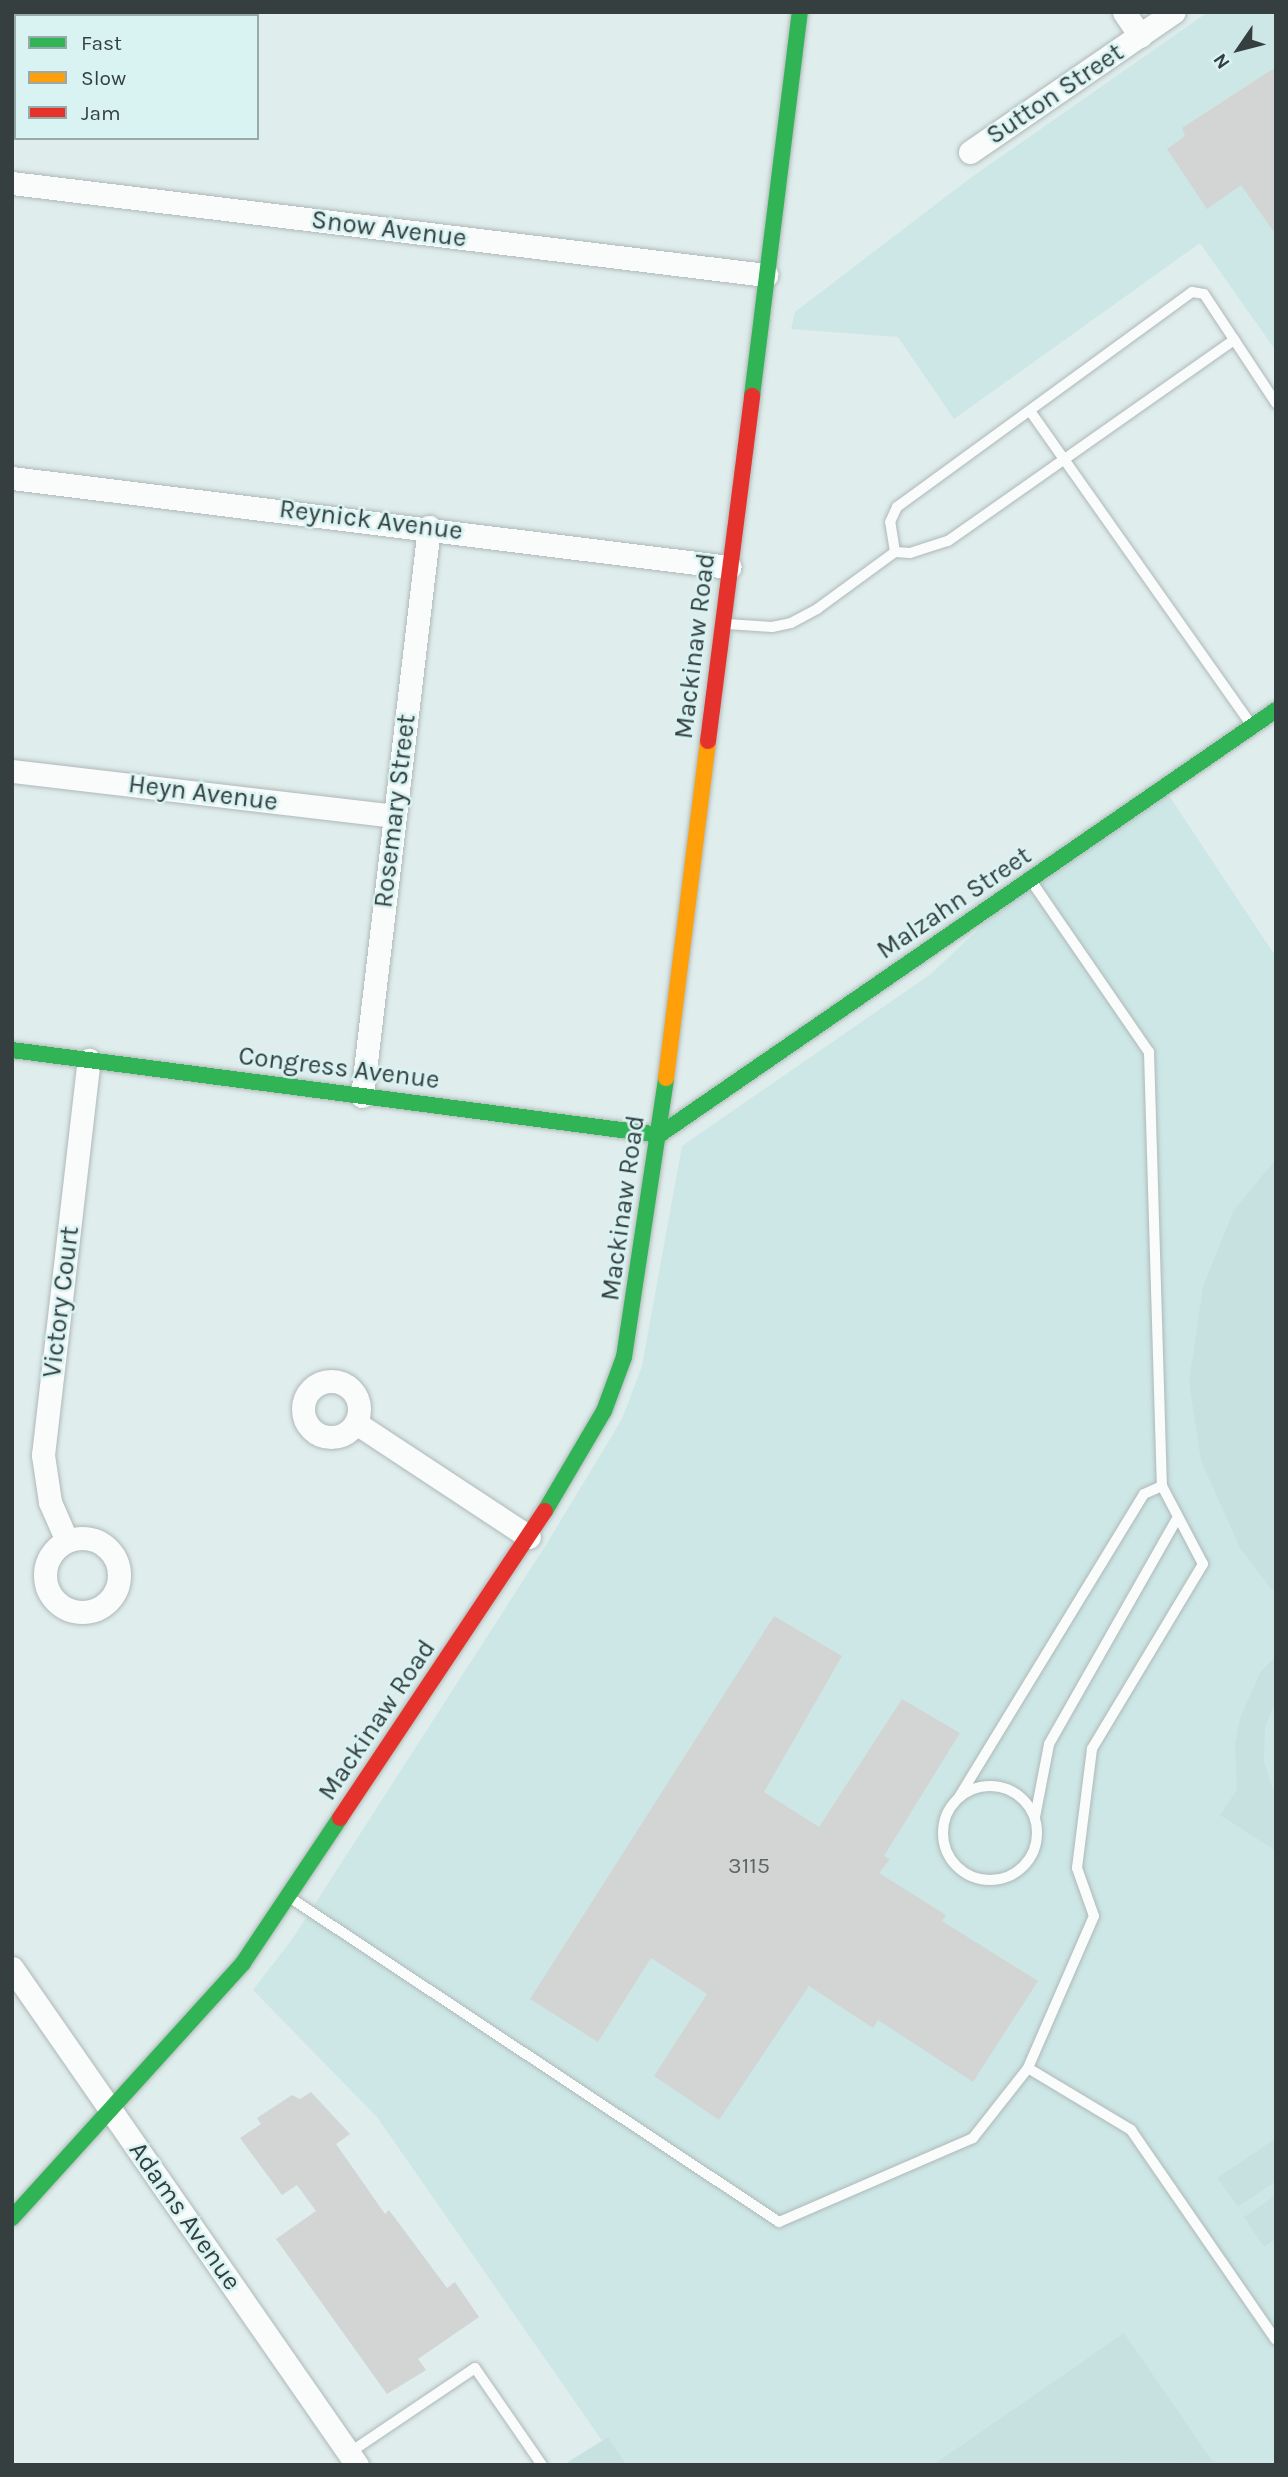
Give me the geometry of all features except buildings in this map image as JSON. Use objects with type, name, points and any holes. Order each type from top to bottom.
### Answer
[{"type":"street","name":"Mackinaw Road","points":[[12,2218],[243,1963],[289,1898],[528,1536],[604,1411],[624,1357],[659,1135],[800,12]]},
{"type":"street","points":[[1124,12],[1140,36]]},
{"type":"street","name":"Sutton Street","points":[[970,152],[1174,12]]},
{"type":"street","name":"Snow Avenue","points":[[12,183],[766,275]]},
{"type":"street","name":"Reynick Avenue","points":[[12,478],[429,527],[729,567]]},
{"type":"street","name":"Rosemary Street","points":[[362,1096],[429,527]]},
{"type":"street","name":"Malzahn Street","points":[[659,1135],[1276,709]]},
{"type":"street","name":"Heyn Avenue","points":[[12,771],[394,816]]},
{"type":"street","name":"Congress Avenue","points":[[12,1050],[659,1135]]},
{"type":"street","name":"Victory Court","points":[[67,1541],[50,1502],[43,1455],[89,1060]]},
{"type":"street","points":[[356,1423],[528,1536]]},
{"type":"street","name":"Adams Avenue","points":[[12,1968],[353,2459]]},
{"type":"lane","points":[[895,552],[890,522],[897,507],[1192,292],[1204,294],[1276,403]]},
{"type":"lane","points":[[722,623],[772,627],[801,619],[895,552],[910,553],[948,541],[1234,340]]},
{"type":"lane","points":[[1030,411],[1064,461],[1080,477],[1252,726]]},
{"type":"lane","points":[[289,1898],[779,2222],[973,2138],[1028,2068],[1094,1916],[1077,1868],[1092,1749],[1203,1564],[1176,1520],[1162,1486],[1149,1052],[1030,880]]},
{"type":"lane","points":[[1162,1486],[1144,1494],[944,1822],[946,1852],[967,1874],[982,1880],[1014,1875],[1026,1864],[1036,1842],[1035,1818],[1049,1744],[1176,1520]]},
{"type":"lane","points":[[959,1797],[979,1787],[1002,1787],[1021,1798],[1035,1818]]},
{"type":"lane","points":[[1028,2068],[1131,2130],[1276,2340]]},
{"type":"lane","points":[[353,2459],[475,2368],[542,2465]]},
{"type":"shaded area","points":[[1208,12],[1276,12],[1276,351],[1200,243],[954,419],[898,337],[791,329],[795,312],[969,179]]},
{"type":"shaded area","points":[[1164,788],[1276,957],[1276,2465],[619,2465],[377,2117],[253,1990],[293,1938],[546,1545],[622,1419],[642,1366],[682,1146],[931,974],[1030,880]]},
{"type":"shaded area","points":[[1276,1159],[1276,1588],[1272,1590],[1240,1548],[1201,1461],[1189,1382],[1203,1286],[1234,1210]]},
{"type":"shaded area","points":[[1276,1656],[1276,1701],[1265,1727],[1264,1762],[1276,1799],[1276,1851],[1220,1815],[1237,1790],[1235,1744],[1240,1718],[1261,1671]]},
{"type":"shaded area","points":[[1276,2138],[1276,2181],[1238,2207],[1217,2178]]},
{"type":"shaded area","points":[[1276,2195],[1276,2239],[1264,2247],[1244,2217]]},
{"type":"shaded area","points":[[1124,2333],[1213,2462],[933,2465]]},
{"type":"shaded area","points":[[608,2437],[626,2465],[565,2464]]},
{"type":"traffic: fast","points":[[752,396],[800,12]]},
{"type":"traffic: fast","points":[[659,1135],[1276,710]]},
{"type":"traffic: fast","points":[[12,1050],[659,1135]]},
{"type":"traffic: fast","points":[[545,1511],[604,1411],[624,1357],[666,1078]]},
{"type":"traffic: fast","points":[[12,2218],[243,1963],[340,1818]]},
{"type":"traffic: slow","points":[[666,1078],[708,741]]},
{"type":"traffic: jam","points":[[708,741],[752,396]]},
{"type":"traffic: jam","points":[[340,1818],[545,1511]]}]
